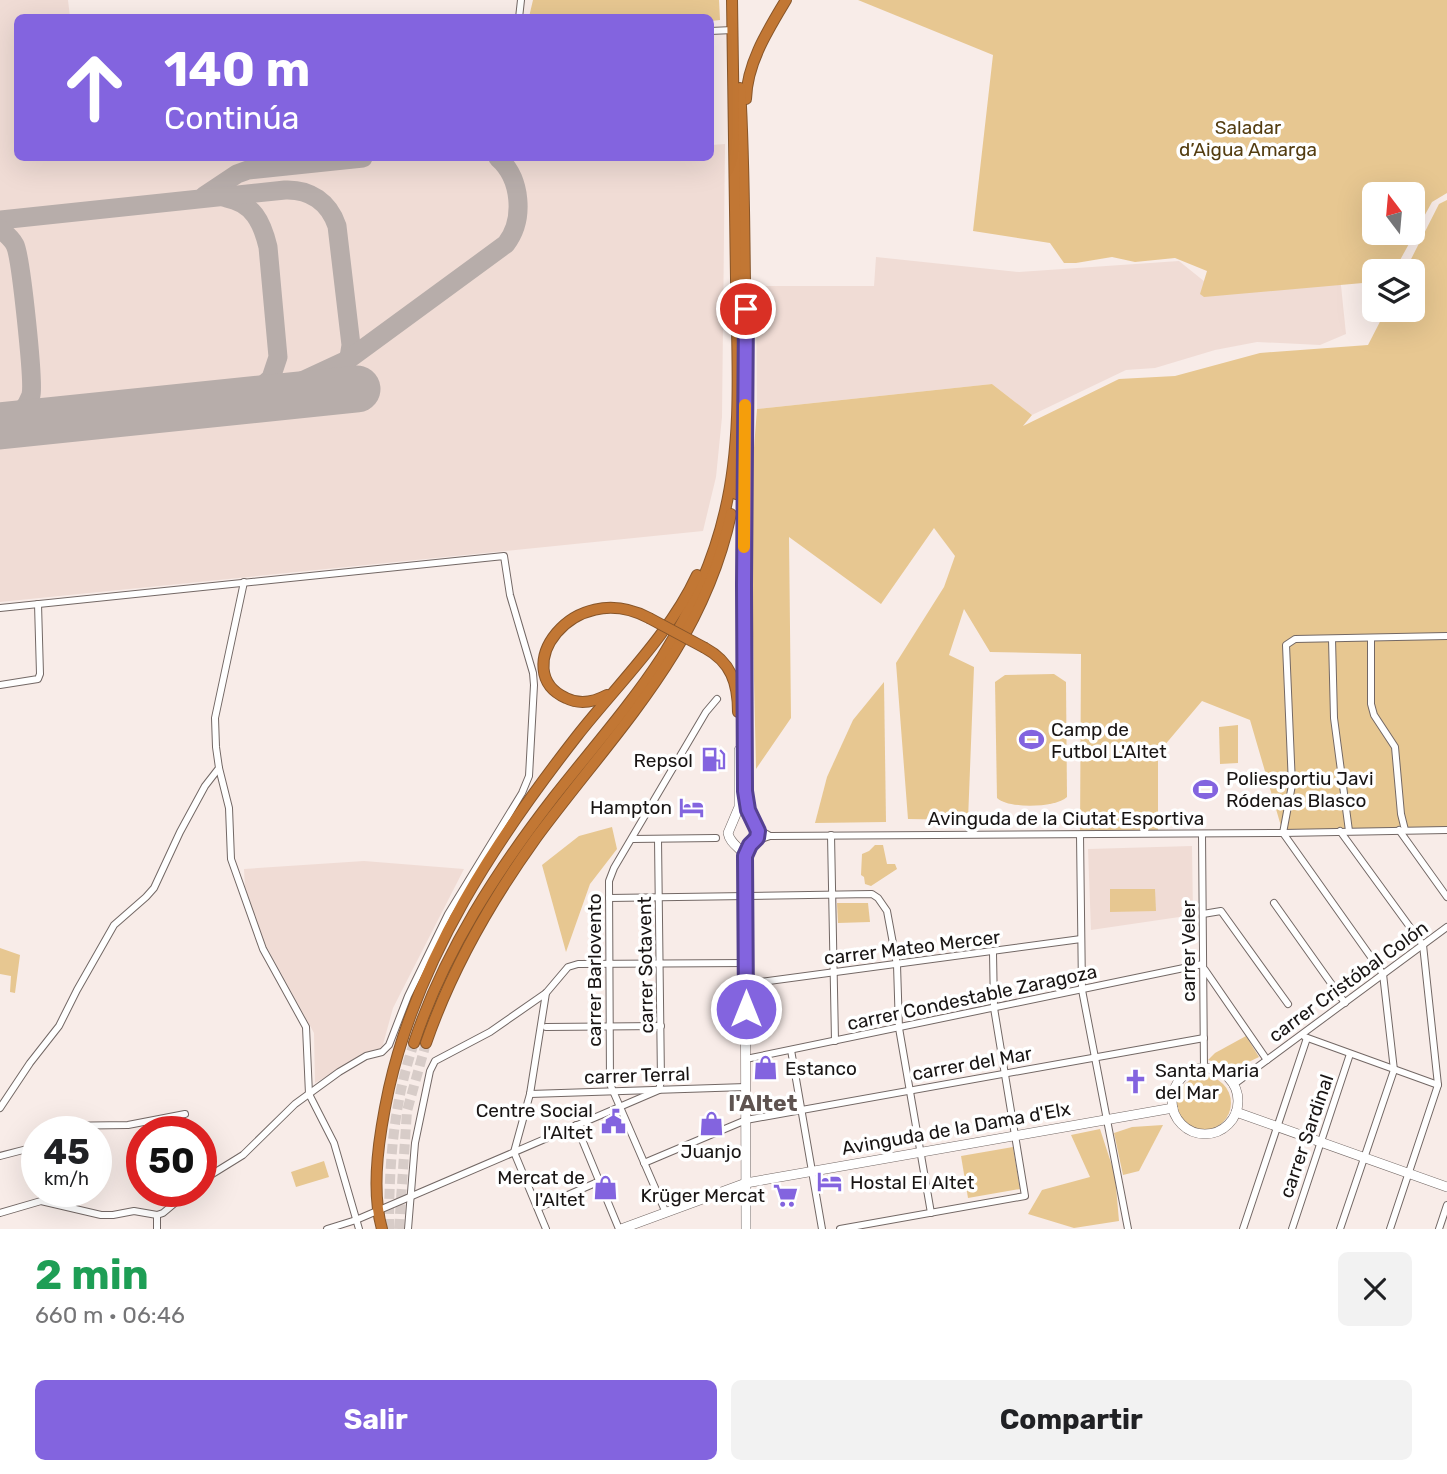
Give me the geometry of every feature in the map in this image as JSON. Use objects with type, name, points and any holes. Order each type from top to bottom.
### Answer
[{"type":"highway","points":[[732,0],[737,406],[730,488],[719,535],[695,596],[661,658],[527,833],[476,909],[433,989],[420,1043],[465,949],[486,912],[537,837],[646,697],[685,638],[713,578],[727,536],[736,495],[744,434]]},
{"type":"highway","points":[[738,0],[746,367],[745,761]]},
{"type":"highway","points":[[744,189],[746,94],[750,74],[760,46],[786,0]]},
{"type":"highway","points":[[735,163],[739,68]]},
{"type":"highway","points":[[382,1229],[377,1211],[385,1107],[404,1033],[433,960],[503,837],[536,790],[675,612],[719,535]]},
{"type":"highway","points":[[613,692],[588,702],[569,700],[549,684],[545,673],[548,643],[567,622],[592,609],[628,609],[722,659],[734,678],[738,701],[738,750]]},
{"type":"street","points":[[714,31],[733,30]]},
{"type":"street","points":[[0,608],[504,556],[510,595],[533,673],[528,776],[519,798],[438,933],[408,996],[389,1045],[382,1052],[366,1056],[309,1094],[276,1121],[243,1155],[217,1171]]},
{"type":"street","points":[[244,582],[215,718],[219,768],[229,808],[231,859],[262,948],[306,1027],[309,1094],[334,1143],[359,1229]]},
{"type":"street","points":[[0,685],[38,679],[38,604]]},
{"type":"street","points":[[1340,1229],[1394,1070],[1383,974],[1283,833],[1292,785],[1286,645],[1295,639],[1447,636]]},
{"type":"street","points":[[1332,639],[1334,718],[1349,831]]},
{"type":"street","points":[[1371,639],[1371,704],[1374,715],[1395,747],[1402,830],[1447,897]]},
{"type":"street","name":"carrer Barlovento","points":[[666,1213],[610,1084],[611,874],[706,712],[717,699]]},
{"type":"street","points":[[716,838],[728,829],[735,819],[739,803],[738,750]]},
{"type":"street","points":[[745,761],[746,797],[755,824],[760,832],[770,836]]},
{"type":"street","points":[[0,1108],[59,1026],[114,925],[154,888],[180,832],[205,786],[219,768]]},
{"type":"street","points":[[735,819],[744,817],[755,824]]},
{"type":"street","points":[[641,822],[644,832],[655,839]]},
{"type":"street","points":[[746,1229],[745,856],[752,843],[755,824]]},
{"type":"street","points":[[728,829],[734,844],[745,856]]},
{"type":"street","name":"Avinguda de la Ciutat Esportiva","points":[[752,843],[770,836],[1447,830]]},
{"type":"street","points":[[1340,831],[1423,945],[1438,1085],[1390,1229]]},
{"type":"street","name":"carrer Veler","points":[[1202,834],[1204,1069]]},
{"type":"street","points":[[831,835],[835,1041]]},
{"type":"street","points":[[1080,835],[1082,990],[1128,1229]]},
{"type":"street","points":[[632,839],[716,838],[734,844],[752,843]]},
{"type":"street","name":"carrer Sotavent","points":[[655,839],[660,897],[662,1081],[659,1090]]},
{"type":"street","points":[[609,898],[872,894],[878,898],[887,911],[897,965],[899,1028],[931,1213]]},
{"type":"street","points":[[1274,903],[1345,1003]]},
{"type":"street","points":[[1203,914],[1221,911],[1288,1004]]},
{"type":"street","name":"carrer Cristóbal Colón","points":[[1233,1085],[1304,1037],[1383,974],[1447,928]]},
{"type":"street","name":"carrer Mateo Mercer","points":[[746,984],[1082,939]]},
{"type":"street","points":[[840,1229],[1025,1196],[994,1008],[993,953]]},
{"type":"street","points":[[408,1229],[415,1143],[430,1071],[435,1060],[491,1032],[547,993],[568,967],[578,964],[610,966],[746,962]]},
{"type":"street","points":[[1204,966],[1267,1060]]},
{"type":"street","name":"carrer Condestable Zaragoza","points":[[746,1059],[1204,966]]},
{"type":"street","points":[[547,993],[530,1094],[514,1152],[547,1229]]},
{"type":"street","points":[[546,1027],[661,1026]]},
{"type":"street","points":[[1243,1229],[1304,1037],[1438,1085]]},
{"type":"street","name":"carrer del Mar","points":[[644,1163],[746,1120],[1204,1038]]},
{"type":"street","points":[[791,1050],[822,1229]]},
{"type":"street","name":"carrer Sardinal","points":[[1292,1229],[1350,1054]]},
{"type":"street","points":[[1204,1069],[1221,1073],[1233,1085],[1237,1098],[1236,1112],[1228,1124],[1220,1130],[1200,1134],[1182,1125],[1173,1108],[1173,1093],[1181,1079],[1194,1071],[1204,1069]]},
{"type":"street","name":"carrer Terral","points":[[530,1094],[746,1087]]},
{"type":"street","points":[[327,1229],[356,1220],[659,1090]]},
{"type":"street","name":"Avinguda de la Dama d'Elx","points":[[620,1229],[746,1183],[1173,1108]]},
{"type":"street","points":[[1236,1112],[1447,1187]]},
{"type":"street","points":[[112,1125],[128,1125],[185,1114]]},
{"type":"street","points":[[576,1125],[620,1229]]},
{"type":"street","points":[[0,1156],[21,1151]]},
{"type":"street","points":[[538,1208],[600,1181]]},
{"type":"street","points":[[0,1213],[41,1201],[101,1215],[134,1210],[157,1215],[170,1207]]},
{"type":"street","points":[[1439,1229],[1447,1205]]},
{"type":"street","points":[[156,1229],[157,1215]]},
{"type":"shaded area","points":[[0,0],[68,0],[70,14],[14,14],[14,161],[714,161],[714,145],[725,144],[722,417],[716,477],[703,531],[0,602]]},
{"type":"shaded area","points":[[876,257],[1019,272],[1179,261],[1210,286],[1340,276],[1346,334],[1320,345],[1257,342],[1215,350],[1155,368],[1126,370],[1032,415],[992,384],[757,409],[756,286],[874,286]]},
{"type":"shaded area","points":[[1192,846],[1193,915],[1091,930],[1088,849]]},
{"type":"shaded area","points":[[364,861],[464,869],[393,1008],[382,1048],[373,1050],[315,1083],[314,1033],[264,942],[245,887],[244,869]]},
{"type":"green space","points":[[533,0],[719,0],[720,20],[714,21],[714,14],[530,14]]},
{"type":"green space","name":"Saladar d’Aigua Amarga","points":[[858,0],[1447,0],[1447,193],[1432,202],[1425,215],[1425,182],[1362,182],[1362,245],[1408,245],[1401,259],[1362,259],[1362,283],[1204,297],[1200,294],[1207,271],[1175,258],[1135,262],[1112,257],[1064,263],[1050,243],[973,231],[993,55]]},
{"type":"green space","points":[[1447,200],[1447,827],[1283,833],[1250,720],[1202,701],[1158,753],[1158,834],[1080,835],[1081,654],[990,652],[964,609],[949,655],[974,667],[968,820],[908,819],[896,663],[944,587],[955,556],[934,528],[881,604],[789,537],[791,718],[756,769],[750,499],[757,409],[992,384],[1032,415],[1023,426],[1119,379],[1175,376],[1260,353],[1368,345],[1380,322],[1425,322],[1425,259],[1411,259],[1418,245],[1425,245],[1425,232],[1439,204]]},
{"type":"green space","name":"Camp de Futbol L'Altet","points":[[1054,674],[1066,682],[1067,797],[1043,805],[1003,802],[997,798],[995,682],[1005,675]]},
{"type":"green space","points":[[884,682],[886,822],[815,823],[827,777],[853,720]]},
{"type":"green space","points":[[1238,725],[1238,763],[1220,764],[1219,727]]},
{"type":"green space","points":[[612,827],[617,849],[590,884],[566,952],[542,865],[579,836]]},
{"type":"green space","points":[[875,845],[883,845],[887,864],[895,864],[897,869],[871,886],[865,884],[861,875],[862,854]]},
{"type":"green space","points":[[1110,889],[1155,889],[1156,911],[1110,912]]},
{"type":"green space","points":[[837,903],[868,903],[870,922],[838,923]]},
{"type":"green space","points":[[0,948],[20,955],[15,993],[10,992],[11,976],[0,974]]},
{"type":"green space","points":[[1246,1036],[1259,1057],[1236,1068],[1208,1060],[1215,1053]]},
{"type":"green space","points":[[1204,1076],[1223,1084],[1231,1103],[1223,1122],[1204,1130],[1185,1122],[1177,1103],[1185,1084]]},
{"type":"green space","points":[[1163,1125],[1139,1171],[1123,1175],[1114,1133],[1132,1127]]},
{"type":"green space","points":[[1100,1129],[1115,1175],[1119,1221],[1074,1228],[1028,1214],[1042,1190],[1090,1177],[1071,1135]]},
{"type":"green space","points":[[1013,1147],[1020,1189],[968,1198],[961,1156]]},
{"type":"green space","points":[[324,1161],[329,1177],[296,1187],[291,1172]]},
{"type":"taxiway","points":[[204,196],[237,174],[248,170],[334,161]]},
{"type":"taxiway","points":[[244,400],[293,385],[349,359],[506,244],[516,223],[518,199],[512,176],[501,161]]},
{"type":"taxiway","points":[[0,220],[285,190],[310,195],[324,204],[337,226],[351,345],[347,363],[340,376],[328,387],[311,393]]},
{"type":"taxiway","points":[[226,198],[250,209],[263,230],[268,247],[278,357],[271,378],[252,395]]},
{"type":"taxiway","points":[[0,229],[14,243],[18,254],[31,368],[29,400],[16,417],[2,426]]},
{"type":"runway","points":[[0,426],[357,389]]},
{"type":"tunnel","points":[[389,1229],[390,1182],[397,1112],[414,1043]]},
{"type":"tunnel","points":[[399,1229],[407,1111],[426,1043]]},
{"type":"slow traffic","points":[[744,547],[745,405]]},
{"type":"place","name":"Camp de Futbol L'Altet","points":[[1031,740]]},
{"type":"place","name":"Repsol","points":[[713,760]]},
{"type":"place","name":"Poliesportiu Javi Ródenas Blasco","points":[[1206,789]]},
{"type":"place","name":"Hampton","points":[[692,807]]},
{"type":"place","name":"Estanco","points":[[765,1068]]},
{"type":"place","name":"Santa Maria del Mar","points":[[1135,1081]]},
{"type":"place","name":"Centre Social l'Altet","points":[[613,1121]]},
{"type":"place","name":"Juanjo","points":[[711,1123]]},
{"type":"place","name":"Hostal El Altet","points":[[830,1182]]},
{"type":"place","name":"Mercat de l'Altet","points":[[605,1188]]},
{"type":"place","name":"Krüger Mercat","points":[[785,1195]]},
{"type":"district","name":"l'Altet","points":[[763,1103]]},
{"type":"route","points":[[746,309],[745,791],[748,810],[758,831],[757,838],[745,856],[746,1009]]}]
